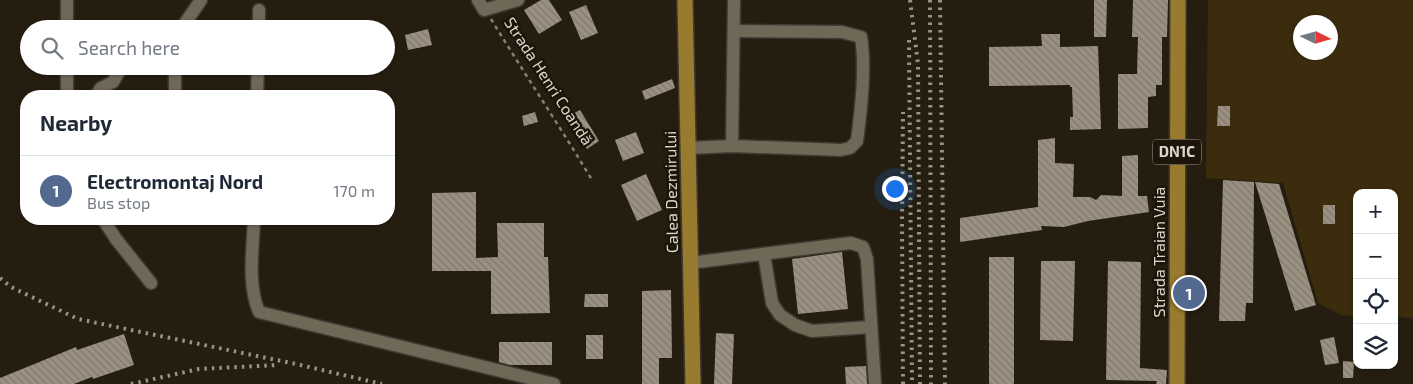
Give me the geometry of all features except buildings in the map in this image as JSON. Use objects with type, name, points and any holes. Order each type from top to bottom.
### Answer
[{"type":"main road","name":"Calea Dezmirului","points":[[685,0],[693,384]]},
{"type":"main road","name":"Strada Traian Vuia","points":[[1177,384],[1178,0]]},
{"type":"street","points":[[67,0],[67,20]]},
{"type":"street","points":[[187,20],[201,0]]},
{"type":"street","points":[[481,5],[518,0]]},
{"type":"street","points":[[732,146],[734,0]]},
{"type":"street","points":[[259,10],[259,20]]},
{"type":"street","points":[[688,148],[732,146],[841,150],[850,148],[857,141],[860,121],[863,51],[861,37],[842,32],[734,31]]},
{"type":"street","points":[[67,75],[67,90]]},
{"type":"street","points":[[100,90],[114,82],[118,75]]},
{"type":"street","points":[[175,75],[175,90]]},
{"type":"street","points":[[257,90],[258,75]]},
{"type":"street","points":[[107,225],[151,283]]},
{"type":"street","points":[[254,225],[254,301],[259,312],[554,384]]},
{"type":"street","points":[[690,263],[851,243],[863,246],[867,259],[875,384]]},
{"type":"street","points":[[764,254],[772,303],[780,315],[795,325],[812,331],[871,327]]},
{"type":"path","name":"Strada Henri Coandă","points":[[481,5],[528,80],[555,118],[592,180]]},
{"type":"shaded area","points":[[1208,0],[1413,0],[1413,318],[1398,317],[1398,189],[1353,189],[1353,316],[1341,315],[1318,303],[1283,183],[1206,178]]},
{"type":"railway","points":[[910,0],[918,64],[920,384]]},
{"type":"railway","points":[[930,0],[931,384]]},
{"type":"railway","points":[[940,0],[945,384]]},
{"type":"railway","points":[[909,40],[912,384]]},
{"type":"railway","points":[[903,112],[903,384]]},
{"type":"railway","points":[[0,278],[11,287],[78,319],[296,364],[382,384]]},
{"type":"railway","points":[[131,384],[199,369],[278,365]]},
{"type":"place","name":"Electromontaj Nord","points":[[1189,293]]}]
